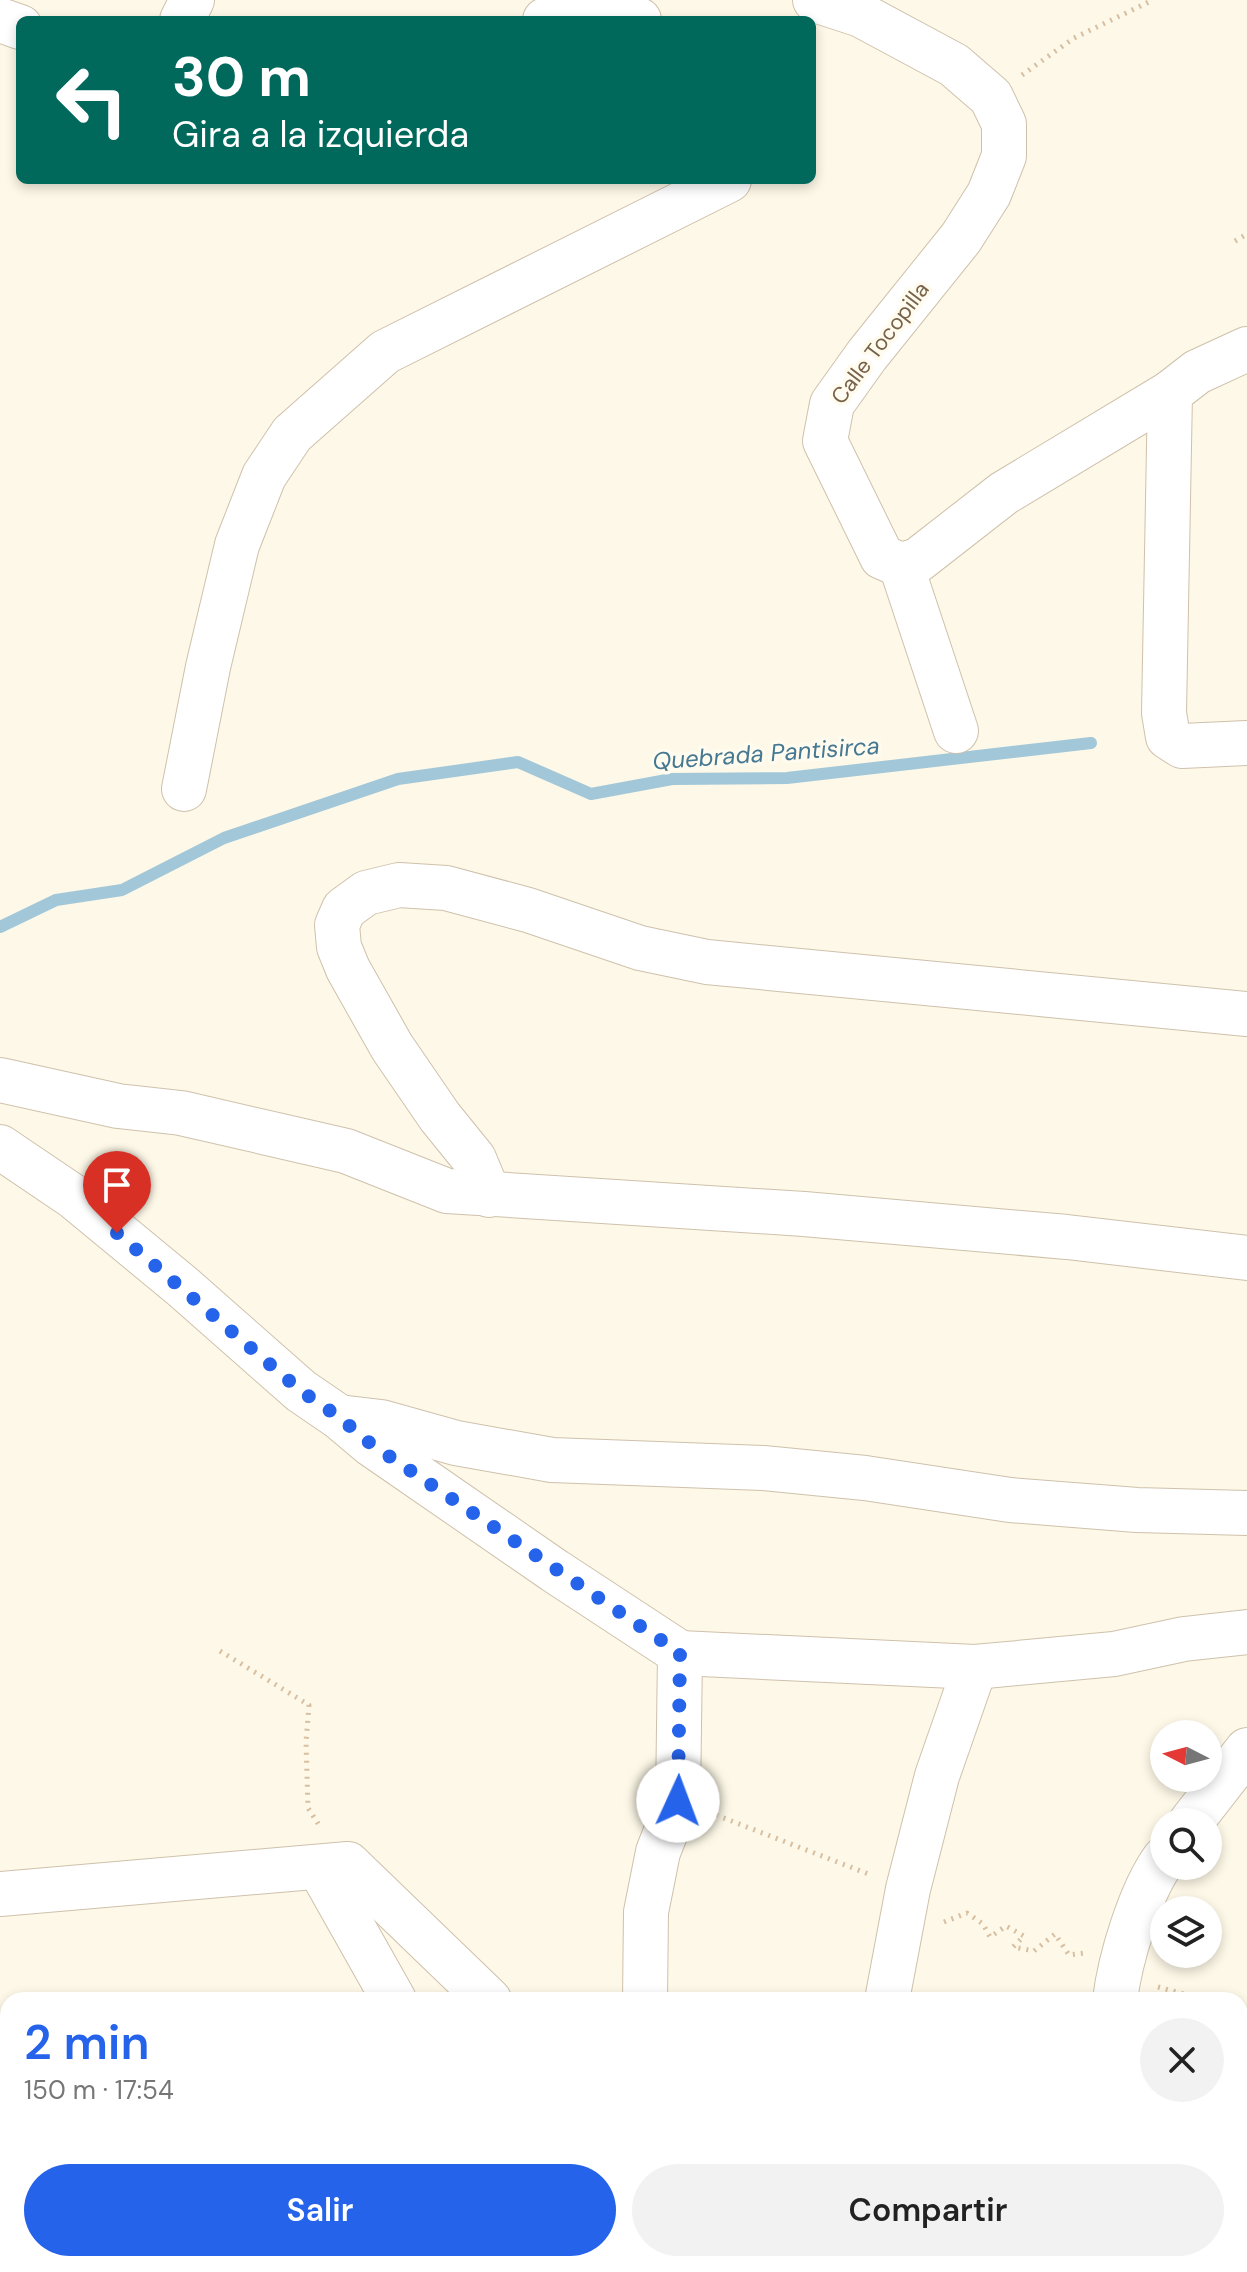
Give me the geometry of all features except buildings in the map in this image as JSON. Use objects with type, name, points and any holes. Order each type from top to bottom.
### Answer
[{"type":"street","points":[[554,16],[591,0]]},
{"type":"street","points":[[605,0],[617,14],[624,16]]},
{"type":"street","name":"Calle Tocopilla","points":[[815,0],[861,15],[962,71],[991,97],[1004,124],[1004,156],[989,194],[961,238],[867,355],[832,404],[826,424],[825,441],[882,557],[901,565]]},
{"type":"street","points":[[184,789],[208,667],[237,545],[264,476],[292,434],[385,352],[721,184]]},
{"type":"street","points":[[956,731],[901,565],[918,560],[1004,493],[1170,393],[1197,372],[1247,349]]},
{"type":"street","points":[[1170,393],[1165,730],[1168,737],[1182,746],[1247,743]]},
{"type":"street","points":[[489,1195],[474,1159],[440,1117],[392,1047],[339,947],[337,925],[344,909],[366,893],[399,885],[446,888],[528,910],[640,948],[707,962],[1247,1014]]},
{"type":"street","points":[[0,1080],[118,1106],[181,1113],[346,1151],[447,1191],[804,1214],[1067,1237],[1247,1258]]},
{"type":"street","points":[[0,1147],[74,1197],[301,1391],[394,1460],[680,1653],[975,1667],[1114,1654],[1184,1639],[1247,1632]]},
{"type":"street","points":[[339,1417],[381,1422],[456,1443],[552,1460],[763,1468],[865,1478],[1010,1500],[1137,1510],[1247,1513]]},
{"type":"street","points":[[645,1992],[646,1912],[658,1852],[678,1801],[680,1653]]},
{"type":"street","points":[[889,1992],[908,1889],[929,1804],[975,1667]]},
{"type":"street","points":[[1202,1808],[1247,1750]]},
{"type":"street","points":[[333,1866],[390,1992]]},
{"type":"street","points":[[0,1894],[333,1866],[480,1992]]},
{"type":"street","points":[[1116,1992],[1118,1976],[1150,1880]]},
{"type":"path","points":[[991,97],[1074,38],[1153,0]]},
{"type":"path","points":[[1235,241],[1247,234]]},
{"type":"path","points":[[220,1651],[309,1705],[306,1742],[308,1808],[333,1866]]},
{"type":"waterway","name":"Quebrada Pantisirca","points":[[0,927],[56,900],[122,890],[224,838],[398,779],[518,762],[591,794],[672,779],[787,778],[1091,743]]},
{"type":"route","points":[[117,1233],[301,1391],[371,1444],[680,1653],[678,1801]]}]
